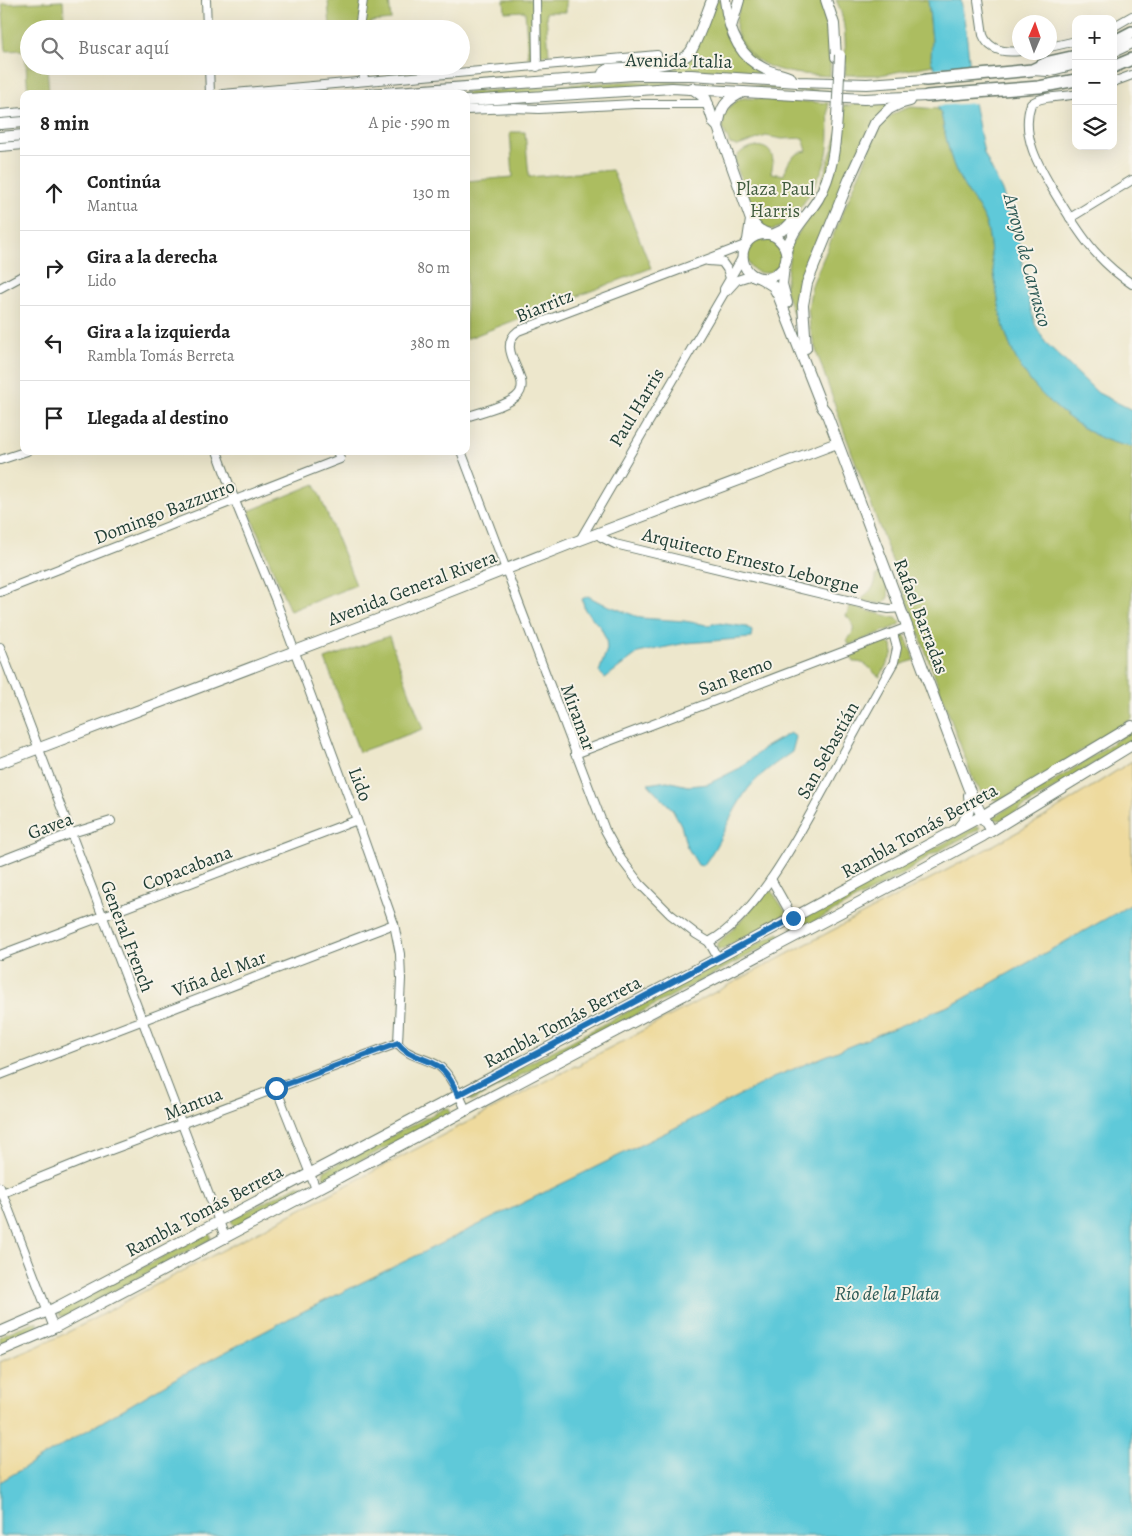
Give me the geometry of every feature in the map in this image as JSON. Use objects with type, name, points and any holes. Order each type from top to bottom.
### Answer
[{"type":"highway","points":[[1117,40],[1132,32]]},
{"type":"highway","name":"Avenida Italia","points":[[926,80],[1032,70],[1048,62],[1072,57]]},
{"type":"highway","points":[[1117,65],[1132,59]]},
{"type":"highway","name":"Avenida Italia","points":[[927,96],[1039,87],[1072,81]]},
{"type":"main road","points":[[598,76],[609,69],[668,64],[684,58],[692,48],[712,0]]},
{"type":"main road","points":[[725,0],[731,28],[740,49],[749,59],[764,69],[790,77],[798,82]]},
{"type":"main road","points":[[731,28],[739,0]]},
{"type":"main road","points":[[826,0],[834,24],[838,56]]},
{"type":"main road","points":[[786,251],[792,234],[825,185],[834,158],[838,22],[831,0]]},
{"type":"main road","points":[[1117,50],[1132,43]]},
{"type":"main road","points":[[1032,70],[1048,71],[1072,65]]},
{"type":"main road","name":"Avenida Italia","points":[[419,90],[598,76],[666,74],[866,84],[926,80]]},
{"type":"main road","points":[[692,88],[704,97],[709,104],[714,123],[718,127],[751,220],[762,231],[781,241],[786,251]]},
{"type":"main road","name":"Avenida Italia","points":[[470,101],[513,103],[635,89],[692,88],[864,99],[927,96]]},
{"type":"main road","points":[[709,104],[719,106],[744,91]]},
{"type":"main road","points":[[806,348],[803,305],[807,282],[872,128],[894,106],[927,96]]},
{"type":"main road","points":[[718,127],[724,104]]},
{"type":"main road","points":[[747,243],[757,235],[770,234],[785,229],[806,206],[821,183],[830,158],[835,117]]},
{"type":"main road","points":[[0,124],[20,122]]},
{"type":"main road","points":[[0,137],[20,135]]},
{"type":"main road","points":[[742,258],[751,220]]},
{"type":"main road","name":"Rafael Barradas","points":[[786,251],[782,284],[784,294],[827,405],[826,412]]},
{"type":"main road","name":"Rafael Barradas","points":[[742,258],[748,270],[767,282],[776,291],[822,407],[826,412],[968,786],[991,831]]},
{"type":"main road","points":[[756,276],[771,277],[781,271],[784,266]]},
{"type":"main road","name":"Avenida General Rivera","points":[[0,763],[837,443]]},
{"type":"main road","name":"Rambla Tomás Berreta","points":[[0,1332],[47,1312],[782,924],[1004,804],[1132,726]]},
{"type":"main road","name":"Rambla Tomás Berreta","points":[[0,1351],[54,1328],[791,940],[991,831],[1132,745]]},
{"type":"main road","points":[[968,786],[983,803],[992,805],[1004,804]]},
{"type":"main road","points":[[956,830],[969,812],[968,786]]},
{"type":"main road","points":[[915,873],[933,857],[980,830],[982,816]]},
{"type":"main road","points":[[782,924],[791,940]]},
{"type":"street","points":[[206,0],[207,20]]},
{"type":"street","points":[[360,20],[363,0]]},
{"type":"street","points":[[536,0],[538,67]]},
{"type":"street","points":[[978,0],[983,35],[989,45],[1003,52],[1012,51]]},
{"type":"street","points":[[1117,24],[1132,16]]},
{"type":"street","points":[[1057,45],[1072,42]]},
{"type":"street","name":"Avenida Italia","points":[[470,72],[657,55]]},
{"type":"street","points":[[209,75],[210,90]]},
{"type":"street","points":[[364,75],[364,81]]},
{"type":"street","name":"Avenida Italia","points":[[267,90],[439,75]]},
{"type":"street","points":[[1117,81],[1132,75]]},
{"type":"street","points":[[1072,95],[1040,99],[1031,104],[1028,123],[1029,137],[1042,172],[1070,218],[1098,255],[1131,280]]},
{"type":"street","name":"Avenida Italia","points":[[470,109],[513,103],[539,109],[636,104],[709,104]]},
{"type":"street","points":[[0,114],[20,112]]},
{"type":"street","points":[[0,147],[20,145]]},
{"type":"street","points":[[1070,218],[1132,180]]},
{"type":"street","name":"Biarritz","points":[[470,415],[503,403],[516,397],[519,393],[521,381],[509,348],[511,339],[518,331],[747,243]]},
{"type":"street","name":"Paul Harris","points":[[724,293],[724,289],[742,258]]},
{"type":"street","name":"Biarritz","points":[[699,263],[712,260],[722,262],[728,268],[730,278]]},
{"type":"street","name":"Paul Harris","points":[[580,540],[724,293],[737,280],[756,276]]},
{"type":"street","points":[[0,288],[20,277]]},
{"type":"street","points":[[0,460],[20,453]]},
{"type":"street","name":"Lido","points":[[218,455],[276,601],[394,924],[400,954],[401,979],[398,1043]]},
{"type":"street","name":"Domingo Bazzurro","points":[[0,592],[235,501],[339,455]]},
{"type":"street","name":"Miramar","points":[[463,455],[605,830],[632,875],[670,914],[709,942],[718,958]]},
{"type":"street","name":"Arquitecto Ernesto Leborgne","points":[[598,533],[601,537],[615,544],[872,606],[889,609],[901,608]]},
{"type":"street","name":"San Remo","points":[[575,754],[908,627]]},
{"type":"street","name":"San Sebastián","points":[[709,942],[731,926],[747,909],[771,879],[802,829],[894,662],[897,648],[893,633]]},
{"type":"street","name":"General French","points":[[0,647],[225,1237]]},
{"type":"street","name":"Copacabana","points":[[0,955],[357,820]]},
{"type":"street","name":"Gavea","points":[[0,861],[72,833],[111,821]]},
{"type":"street","points":[[771,879],[793,918]]},
{"type":"street","name":"Viña del Mar","points":[[0,1075],[394,924]]},
{"type":"street","points":[[398,1043],[410,1052],[439,1067],[447,1075],[466,1110]]},
{"type":"street","name":"Mantua","points":[[1,1192],[398,1043]]},
{"type":"street","points":[[276,1088],[316,1189]]},
{"type":"street","points":[[1,1192],[54,1328]]},
{"type":"green space","points":[[328,0],[389,0],[391,20],[329,20]]},
{"type":"green space","points":[[504,0],[566,0],[566,12],[546,12],[549,55],[528,57],[525,11],[505,12]]},
{"type":"green space","points":[[715,0],[721,0],[727,23],[767,75],[640,70],[679,64]]},
{"type":"green space","points":[[741,0],[822,0],[831,24],[830,76],[794,73],[770,67],[750,54],[737,34],[736,29]]},
{"type":"green space","points":[[836,0],[928,0],[932,40],[931,61],[933,65],[880,75],[845,75],[844,28]]},
{"type":"green space","points":[[63,1],[64,20],[20,20],[20,50],[6,51],[2,4]]},
{"type":"green space","points":[[27,75],[48,75],[49,90],[28,90]]},
{"type":"green space","points":[[640,81],[707,83],[829,91],[829,93],[724,86],[670,85],[470,98],[470,93]]},
{"type":"green space","name":"Plaza Paul Harris","points":[[739,99],[828,103],[828,145],[823,168],[810,193],[791,218],[781,226],[771,230],[762,226],[754,215],[735,163],[736,157],[745,149],[752,147],[764,148],[769,151],[773,158],[771,173],[784,175],[791,158],[807,151],[803,138],[782,139],[766,136],[738,146],[730,144],[723,129],[723,112]]},
{"type":"green space","points":[[894,102],[887,107],[804,281],[799,323],[793,313],[785,289],[791,245],[812,211],[840,126],[842,126],[843,106],[855,103]]},
{"type":"green space","points":[[911,107],[938,109],[941,114],[953,164],[980,210],[987,226],[1004,328],[1009,344],[1023,371],[1042,395],[1076,423],[1105,440],[1132,447],[1132,719],[1005,798],[997,800],[985,797],[974,782],[845,434],[810,328],[808,308],[812,285],[877,132],[891,116]]},
{"type":"green space","points":[[510,132],[525,132],[529,177],[612,170],[651,268],[470,337],[470,181],[513,177]]},
{"type":"green space","points":[[764,239],[771,240],[776,244],[780,249],[780,263],[776,268],[771,272],[764,273],[757,272],[752,268],[748,263],[747,256],[748,249],[752,244],[757,240]]},
{"type":"green space","points":[[315,484],[356,585],[290,611],[249,511]]},
{"type":"green space","points":[[881,573],[889,593],[886,601],[883,604],[862,601],[874,585],[876,575]]},
{"type":"green space","points":[[850,606],[896,618],[900,621],[900,625],[849,645],[847,640],[852,634],[853,625],[846,616]]},
{"type":"green space","points":[[899,635],[905,636],[915,660],[896,666],[900,652]]},
{"type":"green space","points":[[389,636],[423,729],[359,752],[325,659]]},
{"type":"green space","points":[[883,641],[892,645],[893,653],[880,677],[866,665],[854,662],[849,654]]},
{"type":"green space","points":[[1132,730],[1132,740],[1008,817],[999,820],[993,819],[995,816],[1067,773]]},
{"type":"green space","points":[[977,826],[980,827],[978,830],[929,856],[905,873],[797,931],[793,930],[793,923]]},
{"type":"green space","points":[[767,890],[771,890],[786,912],[785,916],[722,949],[717,949],[717,944],[740,922]]},
{"type":"green space","points":[[778,933],[781,935],[780,939],[472,1101],[469,1099],[470,1094]]},
{"type":"green space","points":[[445,1108],[449,1109],[450,1114],[326,1179],[323,1176],[324,1171]]},
{"type":"green space","points":[[298,1185],[303,1186],[302,1192],[236,1227],[232,1223],[232,1219]]},
{"type":"green space","points":[[206,1234],[210,1234],[211,1239],[66,1316],[60,1316],[60,1311]]},
{"type":"green space","points":[[33,1322],[38,1323],[37,1329],[0,1344],[0,1336]]},
{"type":"sand","points":[[1132,761],[1132,904],[958,1002],[779,1075],[292,1317],[178,1377],[0,1482],[0,1362],[35,1348],[84,1324],[575,1066],[581,1065],[581,1063],[1041,819]]},
{"type":"water","points":[[928,0],[961,0],[973,97],[984,153],[1002,191],[1019,242],[1028,298],[1035,324],[1045,342],[1098,393],[1132,410],[1132,447],[1098,436],[1083,428],[1054,406],[1042,395],[1023,371],[1009,344],[1000,311],[987,226],[980,210],[953,164],[941,114],[938,109],[935,68],[931,61],[932,40]]},
{"type":"water","points":[[588,596],[641,618],[708,625],[718,623],[747,627],[752,631],[751,638],[686,643],[638,653],[605,678],[599,672],[607,649],[606,639],[601,628],[585,610],[582,599]]},
{"type":"water","points":[[790,733],[796,737],[792,752],[763,774],[748,789],[709,857],[703,866],[698,865],[686,845],[681,825],[673,810],[648,784],[667,781],[688,786],[708,784],[740,768],[764,748]]},
{"type":"water","name":"Río de la Plata","points":[[1132,904],[1132,1536],[0,1536],[0,1482],[178,1377],[292,1317],[779,1075],[958,1002]]},
{"type":"pier","points":[[972,65],[976,103],[935,106],[932,69]]},
{"type":"route","points":[[276,1088],[398,1043],[410,1052],[439,1067],[447,1075],[458,1095],[793,918]]},
{"type":"water label","name":"Arroyo de Carrasco","points":[[1028,260]]}]
